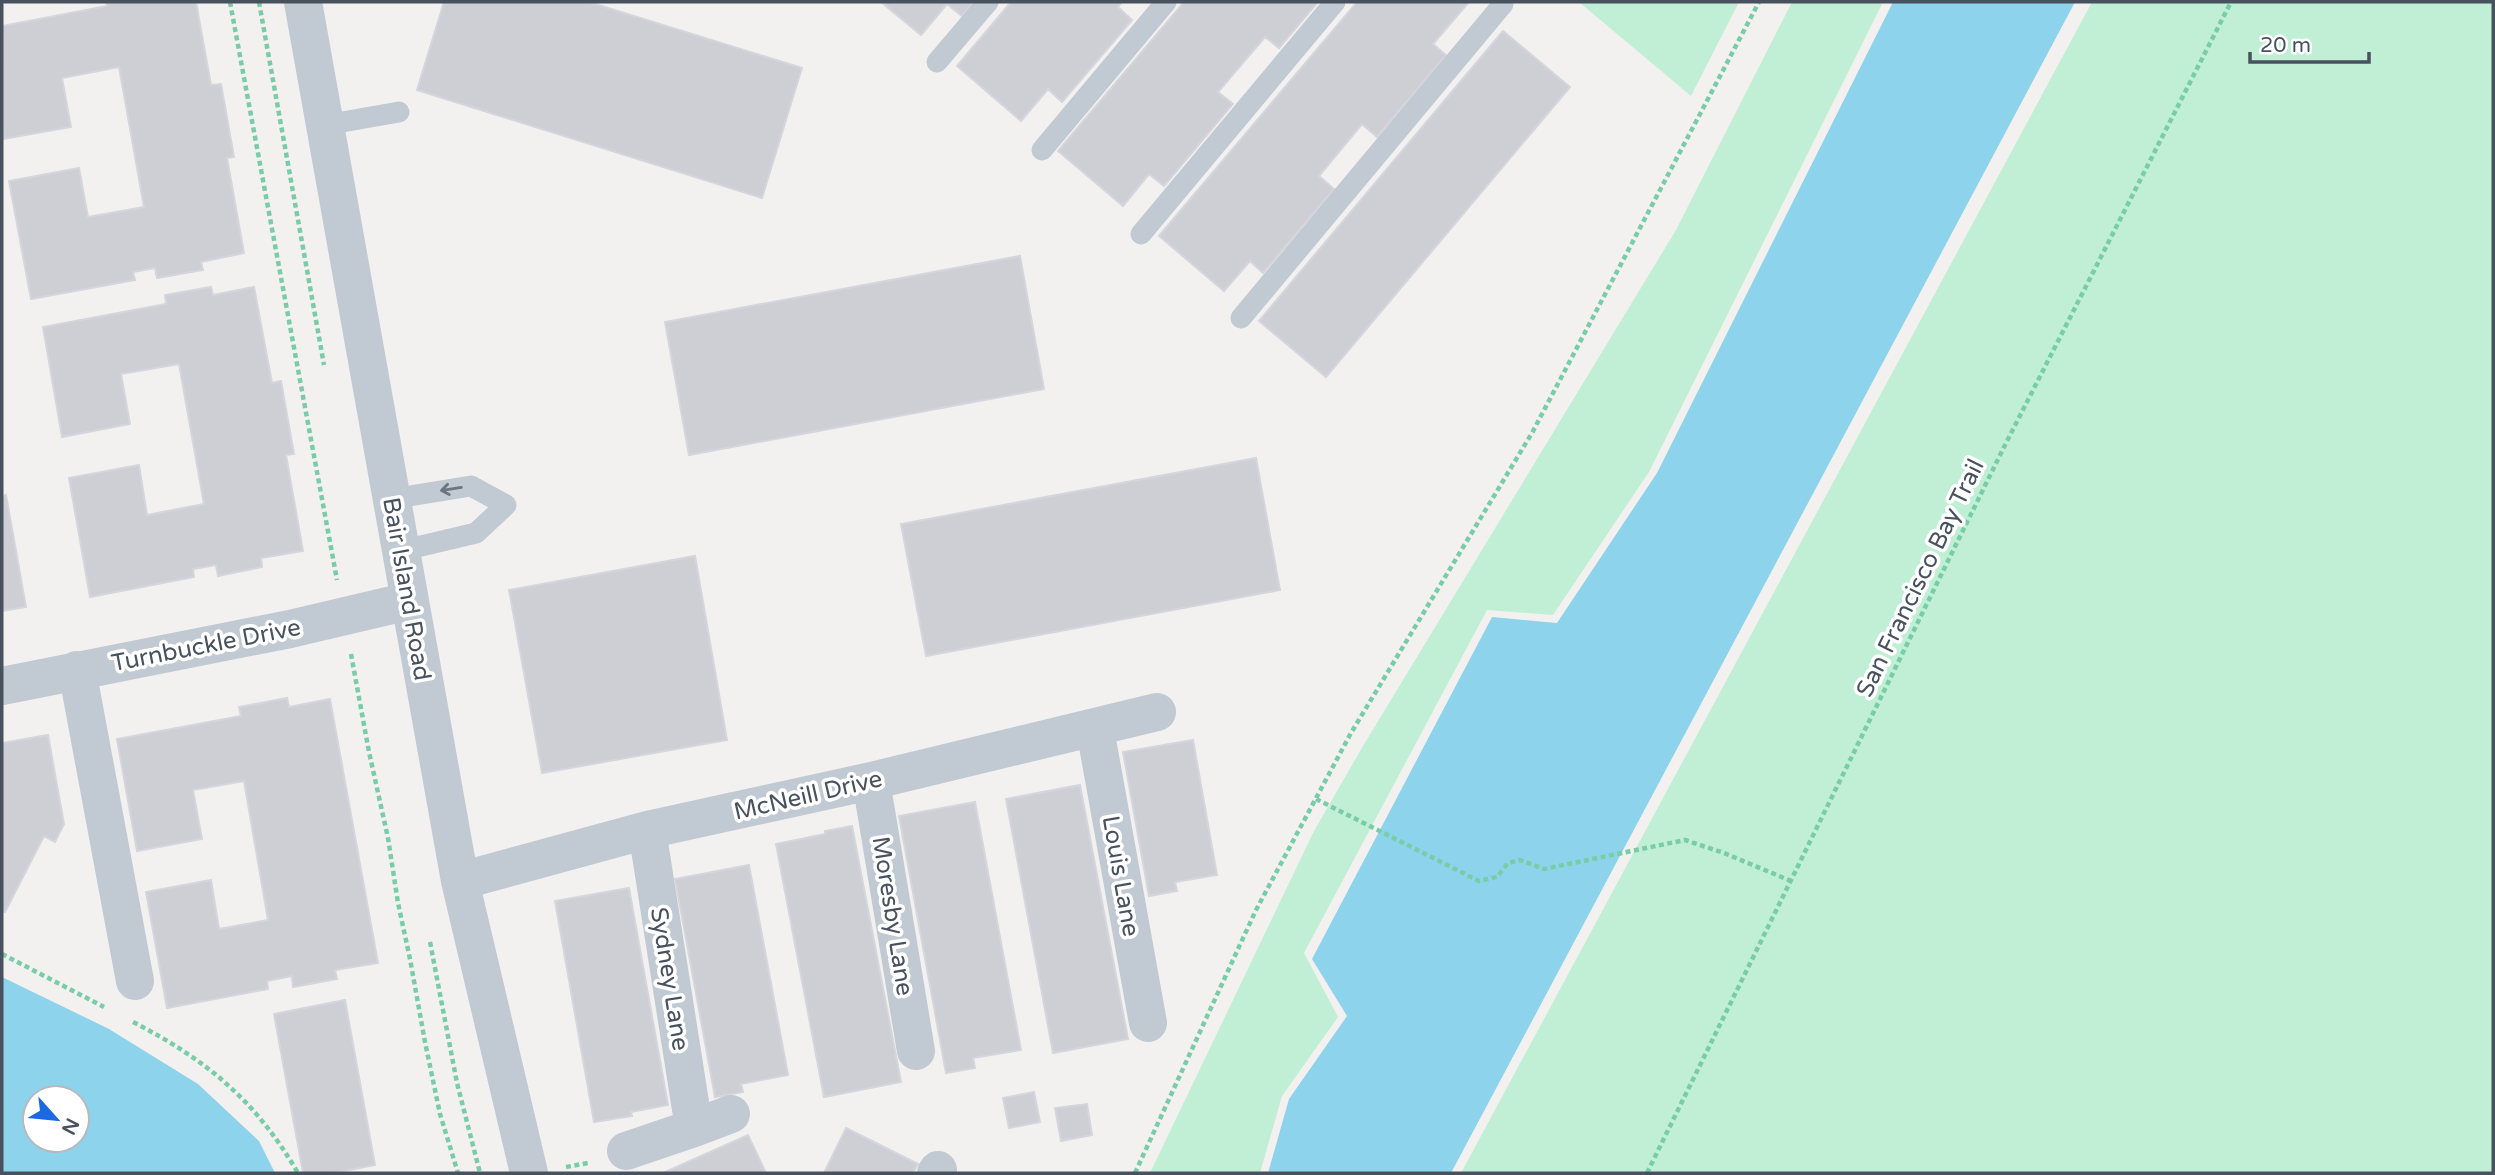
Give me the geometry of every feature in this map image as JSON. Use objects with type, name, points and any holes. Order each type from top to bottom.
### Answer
[{"type":"street","name":"Bair Island Road","points":[[303,2],[460,881],[529,1173]]},
{"type":"street","name":"Turnbuckle Drive","points":[[2,685],[290,629],[408,601]]},
{"type":"street","points":[[77,670],[135,981]]},
{"type":"street","name":"McNeill Drive","points":[[460,881],[647,831],[1095,729],[1157,712]]},
{"type":"street","name":"Louis Lane","points":[[1095,729],[1148,1023]]},
{"type":"street","name":"Moresby Lane","points":[[871,781],[916,1051]]},
{"type":"street","name":"Sydney Lane","points":[[647,831],[694,1128]]},
{"type":"street","points":[[626,1151],[731,1114]]},
{"type":"lane","points":[[937,62],[988,2]]},
{"type":"lane","points":[[1042,150],[1166,2]]},
{"type":"lane","points":[[1141,234],[1335,2]]},
{"type":"lane","points":[[1241,318],[1503,4]]},
{"type":"lane","points":[[325,125],[399,112]]},
{"type":"lane","points":[[391,499],[471,486],[506,505],[476,533],[400,551]]},
{"type":"path","points":[[1135,1173],[1256,910],[1351,733],[1532,433],[1759,2]]},
{"type":"path","name":"San Francisco Bay Trail","points":[[1647,1173],[2010,435],[2231,2]]},
{"type":"path","points":[[1316,799],[1479,881],[1496,877],[1507,863],[1520,860],[1544,869],[1685,840],[1791,881]]},
{"type":"path","points":[[2,954],[106,1008]]},
{"type":"path","points":[[126,1018],[200,1061],[232,1088],[280,1143],[298,1173]]},
{"type":"path","points":[[529,1173],[595,1161],[626,1151]]},
{"type":"green space","points":[[1579,2],[1739,2],[1691,96]]},
{"type":"green space","points":[[1792,2],[1883,2],[1649,472],[1553,615],[1487,610],[1304,953],[1338,1017],[1282,1096],[1260,1173],[1150,1173],[1314,831],[1676,230]]},
{"type":"green space","points":[[2092,2],[2493,2],[2493,1173],[1461,1173]]},
{"type":"water","points":[[1893,2],[2075,2],[1451,1173],[1268,1173],[1289,1099],[1347,1016],[1312,959],[1492,617],[1557,623],[1657,473]]},
{"type":"water","points":[[2,977],[109,1029],[198,1084],[259,1141],[275,1173],[2,1173]]},
{"type":"building","points":[[106,2],[196,2],[211,85],[221,84],[234,157],[227,158],[244,253],[201,262],[203,270],[157,278],[155,268],[133,272],[135,280],[31,299],[9,181],[79,168],[88,217],[144,207],[119,67],[62,78],[71,127],[3,139],[2,26],[107,6]]},
{"type":"building","points":[[444,2],[589,2],[802,68],[762,198],[417,90]]},
{"type":"building","points":[[881,2],[974,2],[962,16],[947,4],[921,35]]},
{"type":"building","points":[[1011,2],[1122,2],[1118,7],[1132,20],[1062,102],[1048,89],[1021,121],[957,66]]},
{"type":"building","points":[[1184,2],[1318,2],[1279,48],[1265,37],[1218,92],[1233,104],[1164,186],[1149,174],[1123,206],[1058,151]]},
{"type":"building","points":[[1357,2],[1469,2],[1433,44],[1446,55],[1377,137],[1362,124],[1319,176],[1334,189],[1263,273],[1250,261],[1224,291],[1159,236]]},
{"type":"building","points":[[1503,31],[1570,87],[1326,377],[1259,321]]},
{"type":"building","points":[[1020,256],[1044,389],[689,455],[665,322]]},
{"type":"building","points":[[211,287],[213,295],[254,287],[272,383],[281,381],[294,454],[286,455],[303,551],[261,558],[262,567],[218,576],[216,565],[193,569],[194,577],[90,597],[69,478],[139,465],[147,515],[204,504],[179,364],[121,374],[130,424],[62,437],[43,327],[166,304],[165,295]]},
{"type":"building","points":[[1256,458],[1280,590],[926,656],[901,524]]},
{"type":"building","points":[[6,495],[26,607],[2,611],[2,496]]},
{"type":"building","points":[[695,556],[727,740],[542,773],[509,590]]},
{"type":"building","points":[[287,698],[289,707],[330,699],[378,963],[335,970],[337,979],[293,987],[292,976],[267,981],[268,989],[167,1008],[146,892],[211,880],[219,929],[268,920],[244,781],[193,790],[202,839],[137,851],[117,739],[241,716],[239,707]]},
{"type":"building","points":[[48,735],[64,824],[55,842],[44,836],[5,912],[2,911],[2,743]]},
{"type":"building","points":[[1193,740],[1217,875],[1175,882],[1177,891],[1149,896],[1123,752]]},
{"type":"building","points":[[1080,785],[1128,1039],[1053,1053],[1006,799]]},
{"type":"building","points":[[975,802],[1021,1050],[973,1058],[975,1068],[946,1073],[899,816]]},
{"type":"building","points":[[852,826],[901,1082],[824,1097],[776,844]]},
{"type":"building","points":[[749,865],[788,1075],[741,1084],[743,1092],[715,1097],[675,879]]},
{"type":"building","points":[[629,888],[668,1105],[631,1112],[632,1116],[594,1122],[555,901]]},
{"type":"building","points":[[345,1000],[375,1165],[334,1173],[303,1173],[274,1014]]},
{"type":"building","points":[[1034,1092],[1040,1122],[1009,1128],[1003,1098]]},
{"type":"building","points":[[1087,1104],[1092,1135],[1061,1141],[1055,1108]]},
{"type":"building","points":[[846,1128],[918,1164],[913,1173],[824,1173]]},
{"type":"building","points":[[748,1135],[766,1173],[663,1173]]}]
